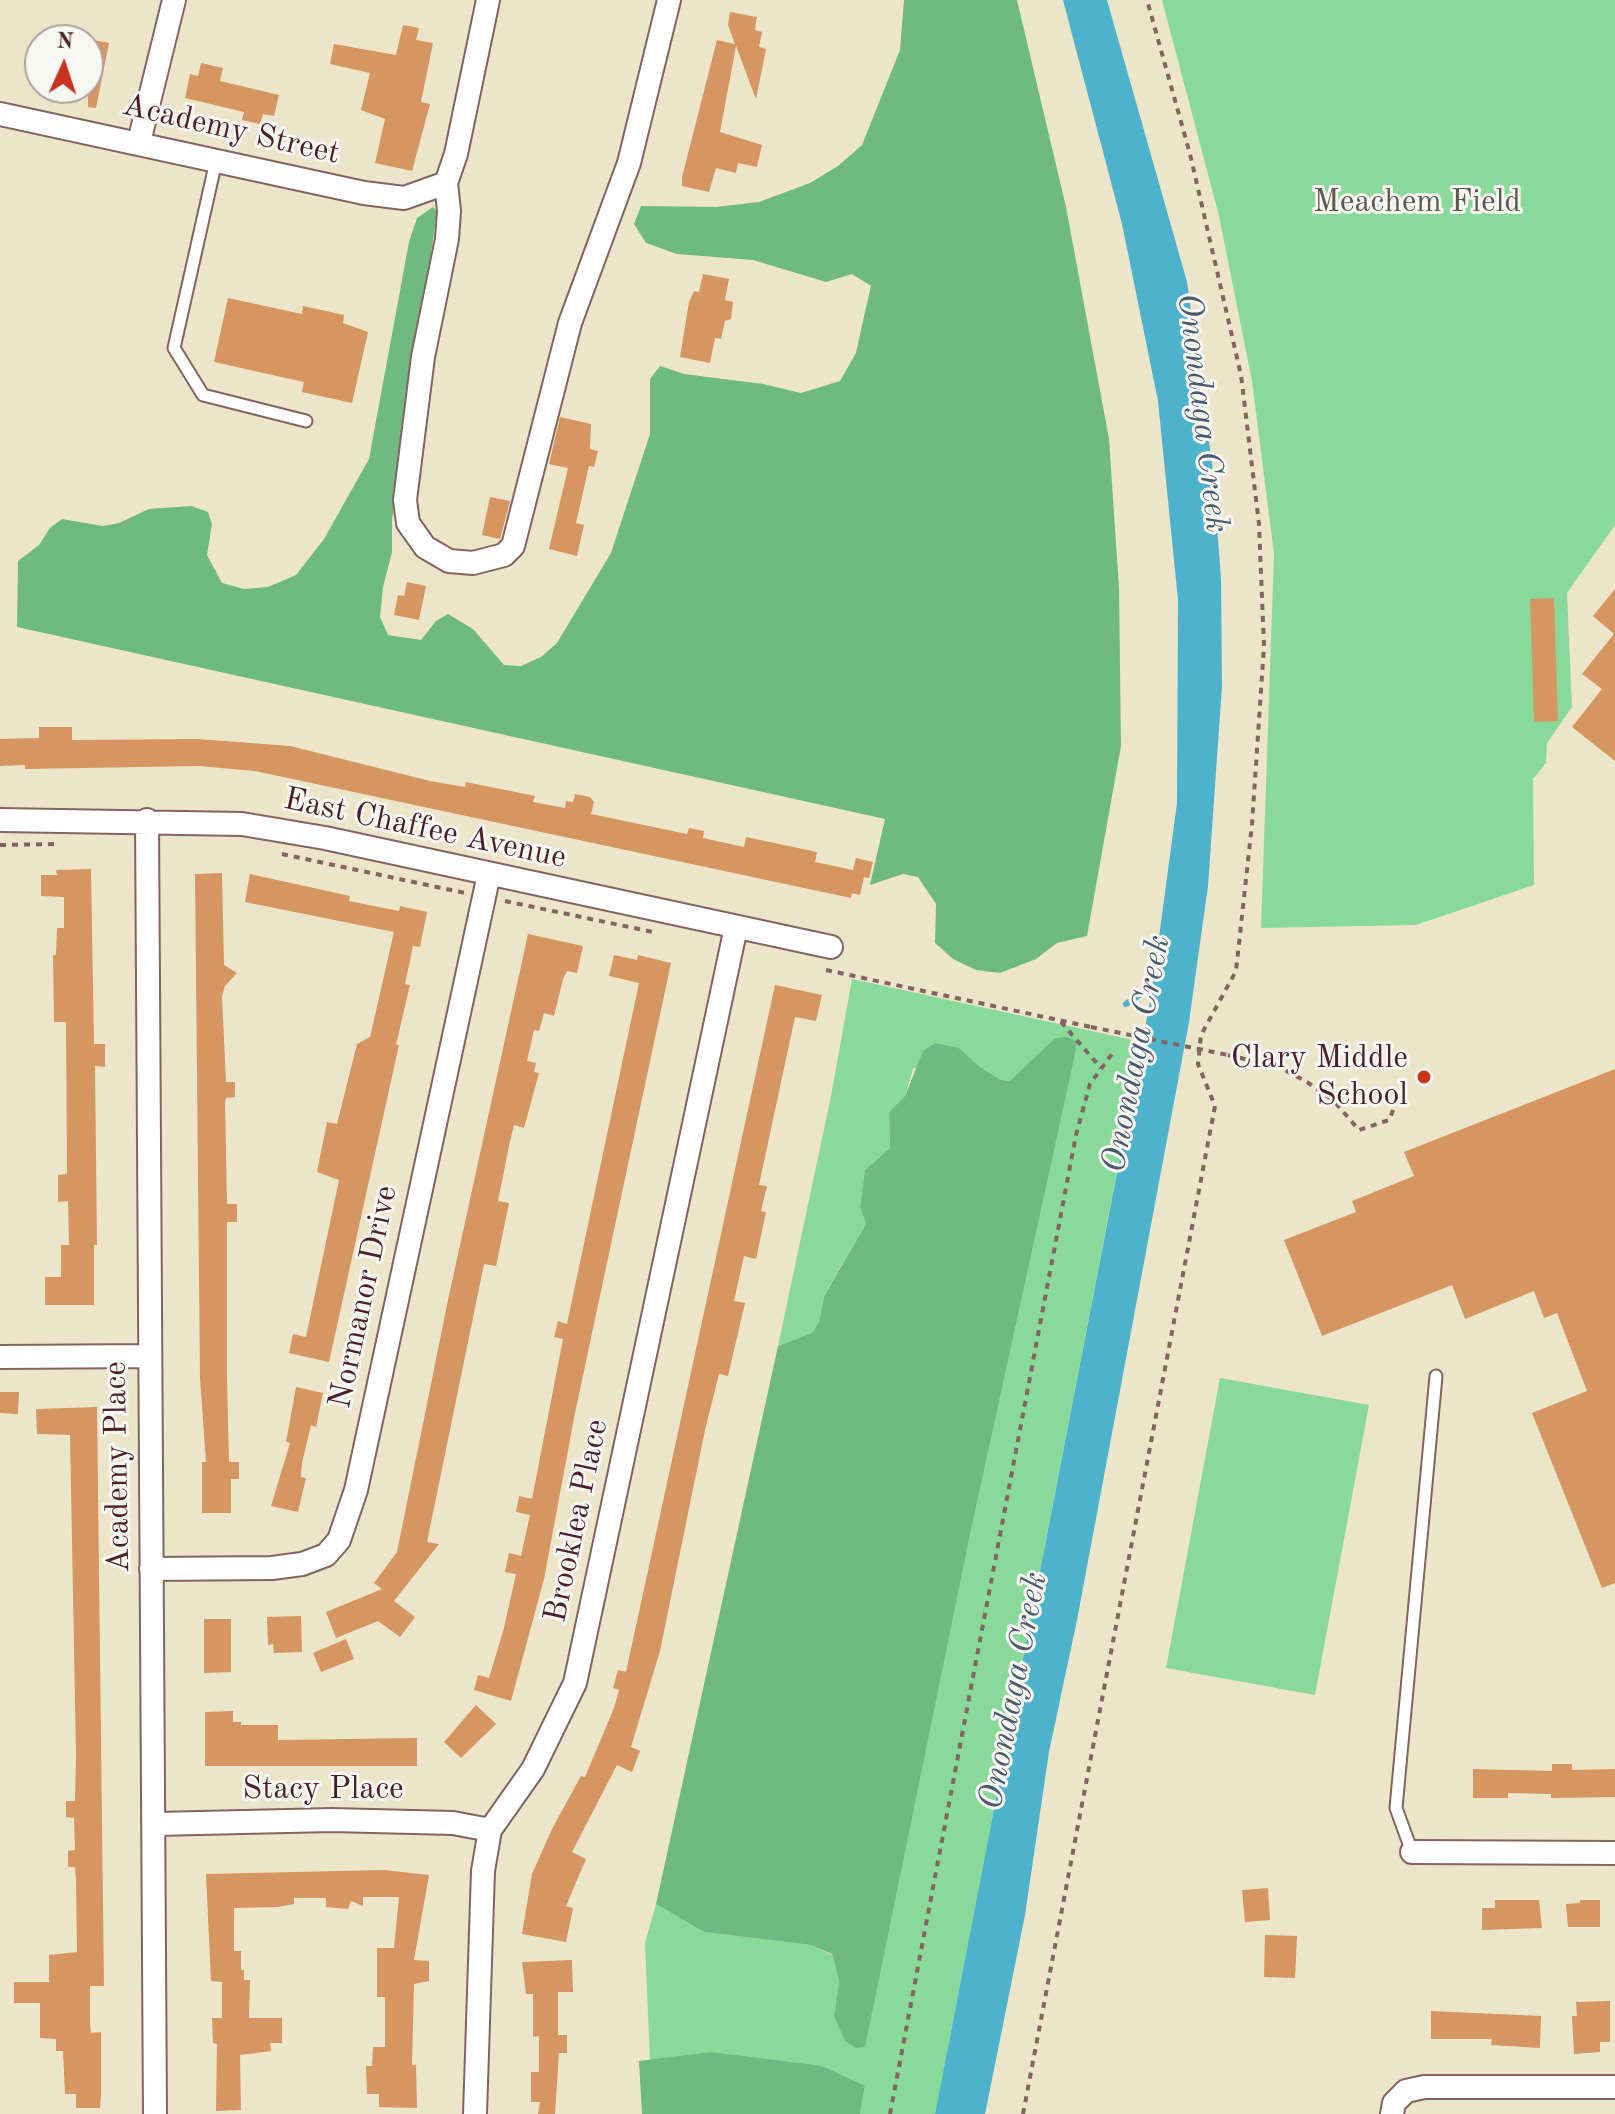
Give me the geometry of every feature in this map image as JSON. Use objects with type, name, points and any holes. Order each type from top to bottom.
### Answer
[{"type":"street","points":[[139,142],[174,0]]},
{"type":"street","points":[[488,0],[456,154],[446,183],[449,211],[447,239],[423,357],[405,500],[408,523],[425,547],[449,561],[473,563],[504,555],[513,546],[570,323],[629,163],[669,0]]},
{"type":"street","name":"Academy Street","points":[[0,114],[364,193],[404,198],[446,183]]},
{"type":"street","name":"East Chaffee Avenue","points":[[0,820],[147,820],[242,824],[325,838],[831,947]]},
{"type":"street","name":"Academy Place","points":[[147,820],[155,2114]]},
{"type":"street","name":"Normanor Drive","points":[[151,1569],[272,1568],[302,1564],[326,1555],[339,1540],[356,1490],[489,874]]},
{"type":"street","name":"Brooklea Place","points":[[475,2114],[483,1871],[490,1830],[533,1769],[575,1683],[736,927]]},
{"type":"street","points":[[0,1357],[149,1356]]},
{"type":"street","name":"Stacy Place","points":[[155,1824],[332,1820],[453,1823],[490,1830]]},
{"type":"street","points":[[1412,1852],[1615,1853]]},
{"type":"street","points":[[1392,2114],[1394,2103],[1406,2091],[1424,2087],[1615,2087]]},
{"type":"lane","points":[[216,161],[174,348],[203,395],[306,421]]},
{"type":"lane","points":[[1412,1852],[1396,1808],[1436,1376]]},
{"type":"path","points":[[1023,2114],[1215,1106],[1198,1064],[1201,1035],[1236,971],[1252,824],[1264,646],[1259,524],[1241,375],[1190,154],[1147,0]]},
{"type":"path","points":[[0,845],[61,844]]},
{"type":"path","points":[[278,853],[654,933]]},
{"type":"path","points":[[815,967],[1279,1067],[1333,1100],[1359,1130],[1389,1120],[1394,1108]]},
{"type":"path","points":[[1058,1020],[1101,1068]]},
{"type":"path","points":[[890,2114],[1076,1135],[1090,1084],[1114,1051]]},
{"type":"green space","points":[[904,0],[1017,0],[1066,207],[1109,439],[1119,588],[1121,746],[1087,936],[1057,943],[1036,959],[1000,973],[976,970],[953,959],[935,943],[936,904],[918,877],[903,874],[870,885],[885,819],[17,627],[18,561],[39,545],[50,528],[62,519],[103,526],[119,523],[149,509],[191,506],[208,512],[212,524],[207,555],[222,583],[244,589],[268,587],[296,575],[324,539],[369,459],[409,242],[417,218],[433,207],[437,212],[392,520],[392,552],[383,587],[380,617],[388,635],[421,640],[436,621],[448,614],[473,629],[504,665],[521,666],[541,657],[557,643],[611,553],[650,434],[650,379],[660,366],[684,374],[763,384],[801,393],[840,381],[856,353],[871,286],[852,274],[826,282],[753,260],[677,254],[646,243],[634,224],[641,206],[716,207],[759,202],[810,183],[838,166],[862,145],[900,50]]},
{"type":"green space","name":"Meachem Field","points":[[1162,0],[1615,0],[1615,525],[1567,593],[1572,707],[1547,743],[1546,763],[1533,779],[1534,885],[1416,925],[1261,928],[1274,554],[1252,381],[1219,216]]},
{"type":"green space","points":[[852,979],[1142,1042],[935,2114],[860,2114],[865,2086],[710,2052],[650,2061],[645,1943],[656,1904],[704,1932],[811,1945],[832,1955],[839,1981],[834,2016],[968,1544],[1075,1055],[1077,1043],[1055,1038],[1011,1081],[1001,1080],[980,1067],[959,1048],[913,1069],[905,1096],[889,1112],[890,1148],[865,1170],[860,1207],[866,1224],[824,1295],[819,1322],[812,1333],[778,1346],[831,1096]]},
{"type":"green space","points":[[1068,1037],[1077,1042],[1075,1055],[968,1544],[865,2047],[856,2048],[845,2041],[834,2016],[839,1981],[832,1954],[811,1945],[704,1932],[656,1904],[778,1346],[812,1333],[819,1322],[824,1296],[866,1224],[860,1207],[865,1170],[890,1148],[889,1112],[905,1096],[923,1051],[935,1043],[959,1048],[980,1067],[1001,1080],[1010,1081],[1055,1038]]},
{"type":"green space","points":[[1220,1378],[1369,1405],[1315,1695],[1166,1668]]},
{"type":"green space","points":[[710,2052],[822,2066],[865,2086],[860,2114],[642,2114],[639,2061]]},
{"type":"water","name":"Onondaga Creek","points":[[1063,0],[1107,0],[1187,282],[1213,471],[1221,579],[1222,686],[1208,886],[1189,1022],[1077,1620],[1049,1752],[1025,1915],[985,2114],[935,2114],[1151,997],[1177,803],[1178,600],[1158,401],[1122,224]]},
{"type":"building","points":[[730,12],[757,17],[755,30],[762,32],[759,47],[766,49],[756,99],[736,46],[720,132],[762,145],[757,167],[738,163],[736,173],[716,168],[709,192],[682,186],[682,177],[717,40],[735,44],[728,25]]},
{"type":"building","points":[[403,25],[419,28],[416,40],[433,43],[421,102],[430,104],[412,171],[375,163],[385,119],[361,110],[370,73],[330,64],[334,44],[396,55]]},
{"type":"building","points":[[104,42],[109,43],[104,68]]},
{"type":"building","points":[[201,63],[223,68],[220,81],[279,95],[274,116],[263,114],[260,124],[242,120],[244,112],[185,98],[190,74],[198,76]]},
{"type":"building","points":[[703,274],[729,279],[725,300],[733,302],[731,319],[725,321],[721,339],[715,338],[710,363],[680,357],[689,302],[694,291],[699,292]]},
{"type":"building","points":[[228,298],[302,314],[303,306],[344,315],[343,323],[368,332],[352,403],[302,392],[304,382],[214,362]]},
{"type":"building","points":[[560,417],[591,424],[590,449],[598,451],[594,467],[589,466],[576,523],[584,525],[577,556],[549,549],[568,468],[549,464]]},
{"type":"building","points":[[490,497],[510,501],[500,539],[482,535]]},
{"type":"building","points":[[407,582],[426,586],[419,620],[394,615],[398,595],[404,596]]},
{"type":"building","points":[[1615,589],[1615,761],[1572,727],[1602,689],[1582,674],[1614,634],[1593,616]]},
{"type":"building","points":[[1554,598],[1558,721],[1534,722],[1530,599]]},
{"type":"building","points":[[39,727],[72,727],[72,740],[198,739],[290,746],[430,781],[465,787],[466,782],[535,796],[533,802],[565,808],[566,801],[573,802],[575,794],[590,797],[594,802],[591,814],[687,834],[689,828],[704,831],[703,838],[744,847],[746,837],[817,852],[815,862],[853,870],[856,858],[873,862],[869,878],[864,877],[860,895],[852,893],[851,898],[255,771],[198,766],[25,769],[25,765],[0,766],[0,739],[39,738]]},
{"type":"building","points":[[91,869],[94,1044],[105,1044],[105,1067],[95,1066],[97,1245],[94,1245],[94,1305],[45,1305],[45,1277],[61,1277],[61,1245],[69,1245],[68,1201],[58,1202],[58,1175],[67,1174],[66,1022],[54,1022],[53,955],[56,955],[57,928],[64,928],[64,897],[41,896],[41,875],[57,875],[56,870]]},
{"type":"building","points":[[222,873],[224,965],[237,973],[225,986],[222,996],[226,1082],[235,1082],[235,1097],[226,1098],[225,1102],[227,1204],[237,1204],[237,1222],[227,1222],[227,1377],[229,1462],[239,1462],[239,1479],[231,1479],[231,1513],[202,1513],[202,1462],[206,1462],[200,1378],[195,874]]},
{"type":"building","points":[[250,874],[350,896],[349,901],[399,911],[400,906],[427,912],[420,947],[413,946],[405,984],[410,985],[396,1045],[399,1045],[329,1362],[289,1353],[293,1334],[306,1337],[339,1180],[317,1172],[327,1122],[337,1124],[357,1044],[370,1037],[394,932],[245,902]]},
{"type":"building","points":[[528,934],[583,946],[577,973],[567,971],[563,979],[554,1016],[544,1013],[539,1031],[534,1030],[527,1061],[536,1063],[534,1072],[539,1073],[524,1128],[514,1125],[509,1146],[498,1201],[509,1203],[496,1266],[484,1264],[427,1542],[439,1544],[394,1601],[415,1617],[400,1637],[378,1621],[336,1638],[326,1612],[382,1589],[374,1583],[397,1552]]},
{"type":"building","points":[[614,955],[637,960],[638,955],[671,963],[575,1413],[544,1579],[511,1701],[474,1690],[478,1675],[489,1678],[504,1628],[516,1574],[505,1572],[509,1553],[521,1556],[530,1515],[516,1512],[519,1496],[532,1499],[563,1339],[554,1337],[558,1321],[567,1324],[639,983],[609,976]]},
{"type":"building","points":[[775,985],[822,995],[816,1021],[795,1017],[759,1185],[767,1186],[761,1211],[766,1212],[756,1259],[744,1256],[734,1301],[745,1303],[728,1376],[719,1374],[705,1430],[660,1651],[631,1747],[640,1751],[632,1772],[617,1765],[572,1852],[586,1859],[566,1906],[573,1908],[566,1942],[522,1934],[532,1874],[552,1829],[581,1776],[585,1777],[614,1708],[619,1690],[613,1688],[618,1670],[626,1672]]},
{"type":"building","name":"Clary Middle School","points":[[1615,1069],[1615,1583],[1602,1588],[1532,1413],[1587,1391],[1557,1313],[1544,1318],[1534,1291],[1465,1319],[1452,1285],[1322,1336],[1284,1240],[1356,1212],[1352,1201],[1414,1176],[1404,1152]]},
{"type":"building","points":[[296,1387],[323,1393],[316,1427],[311,1425],[302,1463],[301,1477],[306,1478],[298,1512],[271,1506],[290,1443],[286,1442]]},
{"type":"building","points":[[0,1392],[19,1392],[18,1414],[0,1413]]},
{"type":"building","points":[[97,1407],[104,1986],[90,1986],[90,2023],[91,2033],[101,2032],[101,2095],[100,2108],[76,2108],[76,2094],[65,2094],[63,2051],[56,2051],[56,2039],[40,2038],[40,2003],[14,2003],[14,1982],[49,1982],[49,1955],[77,1952],[75,1867],[68,1867],[68,1851],[75,1850],[74,1818],[66,1817],[66,1801],[75,1801],[76,1755],[70,1435],[37,1434],[36,1409]]},
{"type":"building","points":[[301,1616],[302,1652],[274,1653],[273,1644],[268,1645],[267,1617]]},
{"type":"building","points":[[204,1619],[231,1619],[231,1672],[204,1673]]},
{"type":"building","points":[[346,1639],[354,1659],[321,1672],[313,1653]]},
{"type":"building","points":[[476,1705],[496,1724],[461,1758],[444,1742]]},
{"type":"building","points":[[233,1711],[233,1722],[241,1722],[241,1725],[278,1725],[278,1740],[417,1738],[417,1766],[205,1766],[205,1712]]},
{"type":"building","points":[[1552,1764],[1572,1764],[1572,1770],[1615,1769],[1615,1797],[1551,1798],[1551,1794],[1508,1793],[1508,1798],[1473,1798],[1473,1769],[1552,1771]]},
{"type":"building","points":[[384,1870],[429,1875],[414,1960],[429,1961],[429,1981],[414,1984],[412,2065],[416,2065],[417,2108],[379,2107],[379,2094],[367,2094],[366,2066],[372,2066],[373,2047],[385,2047],[385,1997],[377,1997],[377,1948],[394,1948],[399,1897],[363,1897],[363,1906],[351,1901],[348,1909],[326,1907],[326,1898],[294,1898],[294,1904],[278,1907],[234,1908],[234,1951],[241,1951],[244,1980],[250,1980],[249,2018],[282,2018],[282,2043],[270,2043],[271,2051],[240,2055],[241,2110],[216,2111],[217,2044],[213,2043],[212,2018],[222,2018],[222,1982],[211,1981],[206,1874]]},
{"type":"building","points":[[1268,1888],[1270,1920],[1245,1922],[1242,1890]]},
{"type":"building","points":[[1495,1900],[1539,1900],[1542,1928],[1482,1930],[1482,1908],[1495,1908]]},
{"type":"building","points":[[1580,1900],[1600,1900],[1600,1927],[1568,1927],[1566,1904],[1580,1903]]},
{"type":"building","points":[[1265,1935],[1297,1936],[1295,1978],[1264,1977]]},
{"type":"building","points":[[572,1960],[573,1992],[558,1992],[558,2035],[567,2035],[567,2053],[559,2053],[555,2114],[538,2114],[540,2102],[531,2102],[531,2072],[539,2072],[539,2036],[533,2037],[533,1994],[526,1994],[522,1962]]},
{"type":"building","points":[[1610,2001],[1610,2042],[1600,2042],[1600,2052],[1574,2054],[1572,2016],[1577,2016],[1576,2002]]},
{"type":"building","points":[[1431,2011],[1541,2016],[1540,2048],[1491,2045],[1492,2039],[1431,2039]]},
{"type":"waterway","name":"Onondaga Creek","points":[[1126,1004],[1152,987]]},
{"type":"place","name":"Clary Middle School","points":[[1424,1077]]}]
